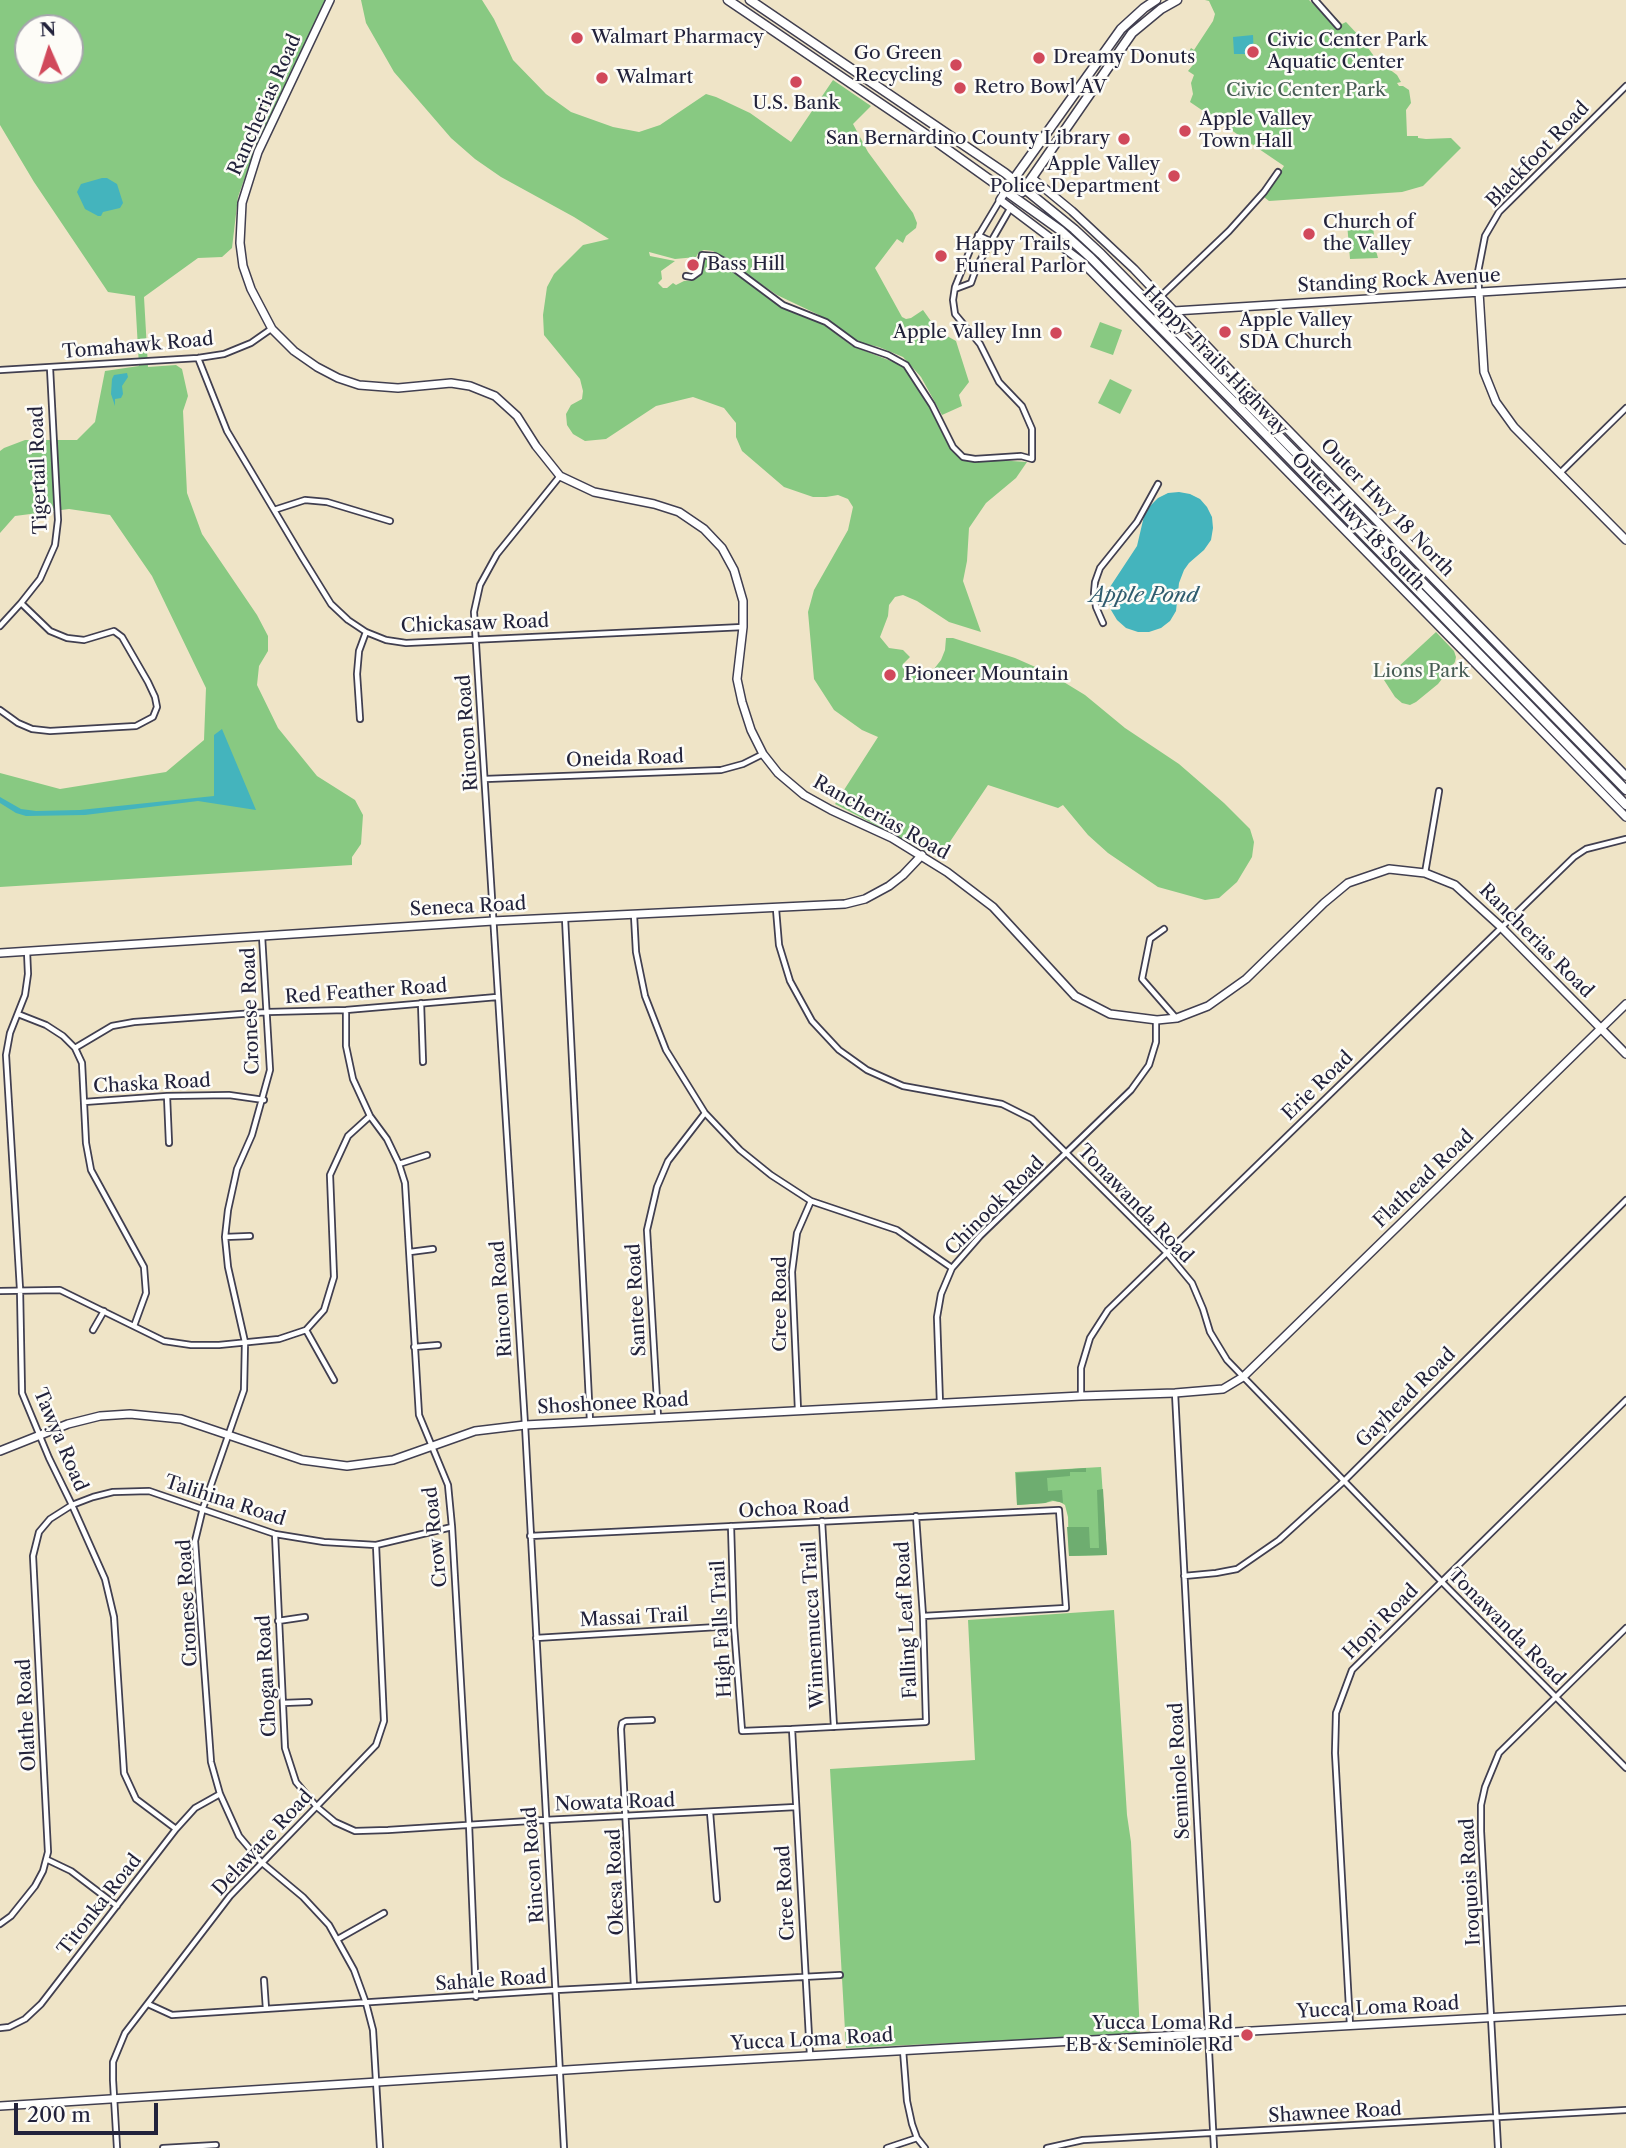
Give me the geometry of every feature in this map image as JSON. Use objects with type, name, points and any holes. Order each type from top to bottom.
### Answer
[{"type":"main road","name":"Happy Trails Highway","points":[[750,0],[1013,180],[1101,254],[1626,790]]},
{"type":"main road","points":[[1006,190],[1121,29],[1143,8],[1156,0]]},
{"type":"main road","points":[[1018,198],[1132,33],[1144,21],[1177,0]]},
{"type":"main road","name":"Happy Trails Highway","points":[[732,1],[1018,198],[1060,230],[1091,258],[1626,805]]},
{"type":"street","name":"Rancherias Road","points":[[330,0],[258,152],[242,203],[240,243],[243,266],[251,289],[272,329],[294,351],[317,367],[359,385],[398,388],[451,383],[470,386],[495,396],[517,416],[560,476],[594,492],[679,512],[704,529],[722,548],[734,570],[743,601],[737,679],[751,730],[763,754],[778,773],[804,795],[922,855],[993,907],[1075,996],[1110,1014],[1157,1020],[1177,1018],[1208,1006],[1246,979],[1348,883],[1389,869],[1425,873],[1455,885],[1500,926],[1626,1054]]},
{"type":"street","points":[[1315,0],[1338,26]]},
{"type":"street","name":"Blackfoot Road","points":[[1479,292],[1478,272],[1483,244],[1499,212],[1626,86]]},
{"type":"street","points":[[1161,296],[1229,231],[1278,172]]},
{"type":"street","name":"Outer Hwy 18 North","points":[[1032,178],[1105,240],[1161,296],[1626,776]]},
{"type":"street","points":[[686,276],[692,277],[699,272],[702,254],[715,256],[783,305],[826,322],[856,344],[906,365],[920,383],[953,447],[963,457],[975,459],[1021,456],[1032,459],[1032,429],[1022,406],[999,382],[980,344],[955,314],[953,300],[962,269],[978,235],[1006,190]]},
{"type":"street","points":[[955,289],[971,283],[990,241],[1018,198]]},
{"type":"street","name":"Outer Hwy 18 South","points":[[1000,200],[1081,261],[1626,817]]},
{"type":"street","points":[[978,235],[990,241]]},
{"type":"street","name":"Standing Rock Avenue","points":[[1174,311],[1626,283]]},
{"type":"street","points":[[1479,292],[1484,372],[1496,402],[1514,427],[1626,540]]},
{"type":"street","name":"Tomahawk Road","points":[[0,370],[198,358],[224,354],[251,343],[272,329]]},
{"type":"street","name":"Chickasaw Road","points":[[198,358],[227,430],[331,604],[366,632],[386,640],[406,643],[743,627]]},
{"type":"street","name":"Tigertail Road","points":[[0,626],[40,579],[55,545],[58,520],[50,368]]},
{"type":"street","points":[[1560,472],[1626,408]]},
{"type":"street","name":"Rincon Road","points":[[560,476],[497,554],[480,585],[474,612],[524,1425],[564,2148]]},
{"type":"street","points":[[1102,623],[1094,593],[1100,568],[1137,522],[1158,484]]},
{"type":"street","points":[[274,510],[305,500],[327,502],[390,521]]},
{"type":"street","points":[[0,710],[32,729],[50,731],[136,726],[153,717],[157,707],[148,682],[122,637],[114,631],[84,640],[67,638],[50,631],[21,603]]},
{"type":"street","points":[[360,719],[357,674],[359,651],[366,632]]},
{"type":"street","name":"Oneida Road","points":[[485,779],[720,770],[743,764],[763,754]]},
{"type":"street","points":[[1425,873],[1439,791]]},
{"type":"street","name":"Erie Road","points":[[1081,1396],[1081,1367],[1090,1338],[1108,1310],[1500,926],[1574,857],[1586,849],[1626,839]]},
{"type":"street","name":"Seneca Road","points":[[0,953],[493,921],[845,904],[865,899],[890,886],[922,855]]},
{"type":"street","name":"Tonawanda Road","points":[[776,909],[779,945],[790,981],[812,1021],[839,1050],[867,1070],[903,1086],[1002,1104],[1032,1119],[1167,1253],[1192,1283],[1210,1332],[1227,1360],[1626,1768]]},
{"type":"street","points":[[634,915],[636,952],[645,996],[666,1050],[705,1113],[740,1150],[771,1175],[811,1201],[897,1230],[952,1268]]},
{"type":"street","points":[[565,918],[590,1421]]},
{"type":"street","points":[[1164,929],[1150,939],[1142,979],[1177,1018]]},
{"type":"street","name":"Cronese Road","points":[[262,936],[270,1070],[264,1100],[237,1169],[225,1237],[228,1267],[245,1342],[244,1390],[203,1508],[195,1541],[211,1762],[220,1794],[239,1836],[261,1863],[303,1897],[329,1926],[354,1970],[373,2031],[380,2148]]},
{"type":"street","name":"Tawya Road","points":[[26,951],[28,974],[25,995],[10,1033],[5,1055],[20,1289],[22,1392],[39,1436],[105,1579],[114,1617],[124,1773],[136,1799],[176,1829]]},
{"type":"street","name":"Red Feather Road","points":[[75,1048],[112,1026],[134,1022],[268,1012],[346,1010],[497,997]]},
{"type":"street","points":[[421,1003],[423,1062]]},
{"type":"street","name":"Flathead Road","points":[[1243,1377],[1626,1004]]},
{"type":"street","name":"Crow Road","points":[[346,1010],[346,1046],[353,1079],[369,1116],[387,1139],[405,1183],[419,1415],[448,1485],[469,1824],[476,1997]]},
{"type":"street","points":[[18,1014],[63,1036],[75,1048],[82,1063],[86,1143],[91,1170],[144,1267],[146,1293],[134,1326]]},
{"type":"street","name":"Chinook Road","points":[[940,1404],[937,1317],[941,1294],[952,1268],[980,1236],[1131,1090],[1149,1065],[1156,1042],[1157,1020]]},
{"type":"street","name":"Chaska Road","points":[[84,1102],[229,1095],[264,1100]]},
{"type":"street","points":[[167,1096],[169,1143]]},
{"type":"street","name":"Santee Road","points":[[658,1418],[647,1230],[657,1187],[668,1161],[705,1113]]},
{"type":"street","points":[[0,1291],[60,1290],[164,1341],[191,1345],[279,1339],[306,1330],[324,1310],[334,1277],[330,1175],[348,1136],[369,1116]]},
{"type":"street","points":[[399,1164],[427,1155]]},
{"type":"street","name":"Gayhead Road","points":[[1184,1576],[1237,1569],[1279,1540],[1343,1481],[1626,1200]]},
{"type":"street","name":"Cree Road","points":[[798,1410],[792,1272],[797,1233],[811,1201]]},
{"type":"street","points":[[225,1237],[250,1236]]},
{"type":"street","points":[[410,1252],[433,1249]]},
{"type":"street","points":[[93,1330],[104,1311]]},
{"type":"street","points":[[306,1330],[334,1380]]},
{"type":"street","points":[[414,1347],[438,1345]]},
{"type":"street","name":"Shoshonee Road","points":[[0,1451],[68,1424],[100,1416],[130,1414],[181,1419],[302,1460],[347,1466],[393,1460],[475,1431],[524,1425],[1175,1393],[1223,1388],[1243,1377]]},
{"type":"street","name":"Seminole Road","points":[[1175,1393],[1214,2148]]},
{"type":"street","name":"Hopi Road","points":[[1350,2026],[1335,1753],[1336,1713],[1352,1670],[1626,1400]]},
{"type":"street","name":"Talihina Road","points":[[72,1505],[113,1492],[149,1491],[275,1534],[324,1542],[376,1545],[452,1527]]},
{"type":"street","name":"Olathe Road","points":[[0,1924],[25,1900],[47,1860],[33,1556],[36,1539],[44,1525],[72,1505]]},
{"type":"street","name":"Ochoa Road","points":[[530,1536],[1059,1510],[1066,1608],[923,1616]]},
{"type":"street","name":"Falling Leaf Road","points":[[834,1727],[926,1722],[923,1616],[916,1516]]},
{"type":"street","name":"Winnemucca Trail","points":[[822,1521],[834,1727]]},
{"type":"street","name":"High Falls Trail","points":[[731,1526],[741,1731],[792,1730]]},
{"type":"street","name":"Chogan Road","points":[[275,1534],[285,1748],[296,1782],[317,1807]]},
{"type":"street","name":"Delaware Road","points":[[117,2148],[113,2062],[125,2033],[230,1896],[376,1745],[384,1721],[376,1545]]},
{"type":"street","points":[[278,1621],[305,1617]]},
{"type":"street","name":"Massai Trail","points":[[536,1638],[734,1626]]},
{"type":"street","name":"Iroquois Road","points":[[1498,2148],[1481,1805],[1499,1753],[1626,1628]]},
{"type":"street","points":[[283,1703],[309,1702]]},
{"type":"street","name":"Okesa Road","points":[[634,1986],[622,1723],[652,1720]]},
{"type":"street","points":[[792,1730],[834,1727]]},
{"type":"street","name":"Cree Road","points":[[792,1730],[810,2055]]},
{"type":"street","name":"Titonka Road","points":[[0,2028],[24,2020],[41,2004],[176,1829],[195,1808],[220,1794]]},
{"type":"street","name":"Nowata Road","points":[[317,1807],[335,1822],[355,1831],[796,1808]]},
{"type":"street","points":[[710,1812],[717,1899]]},
{"type":"street","points":[[47,1860],[71,1871],[117,1906]]},
{"type":"street","points":[[338,1939],[384,1913]]},
{"type":"street","name":"Sahale Road","points":[[148,2003],[172,2015],[840,1975]]},
{"type":"street","points":[[264,1980],[266,2010]]},
{"type":"street","name":"Yucca Loma Road","points":[[0,2106],[810,2055],[1626,2010]]},
{"type":"street","points":[[903,2050],[907,2101],[912,2124],[925,2148]]},
{"type":"street","name":"Shawnee Road","points":[[1047,2148],[1083,2140],[1626,2110]]},
{"type":"street","points":[[887,2148],[917,2137]]},
{"type":"street","points":[[163,2148],[216,2145]]},
{"type":"green space","points":[[0,0],[326,0],[253,154],[238,197],[232,248],[222,257],[198,258],[144,297],[148,367],[176,365],[182,369],[188,396],[183,411],[187,493],[202,534],[257,615],[268,636],[268,651],[259,666],[257,685],[278,728],[317,776],[355,800],[363,815],[361,844],[352,857],[352,865],[0,887],[0,773],[60,789],[166,772],[204,740],[206,688],[152,576],[110,515],[69,509],[15,516],[0,533],[0,451],[25,440],[77,440],[95,422],[105,371],[139,366],[135,296],[108,292],[34,182],[0,125]]},
{"type":"green space","points":[[361,0],[482,0],[513,60],[546,94],[571,112],[613,127],[639,132],[660,125],[706,94],[750,113],[791,142],[833,80],[871,106],[853,124],[868,152],[913,213],[917,223],[903,243],[897,239],[875,268],[902,317],[911,318],[923,310],[938,331],[956,341],[969,382],[959,395],[962,406],[942,415],[921,377],[903,357],[857,342],[817,314],[777,295],[713,251],[704,250],[696,257],[675,259],[649,252],[650,256],[675,261],[661,271],[662,279],[658,283],[667,288],[673,283],[676,285],[694,280],[702,273],[704,257],[711,257],[778,305],[823,324],[852,346],[904,366],[925,397],[955,452],[963,460],[1027,462],[1016,478],[986,503],[969,528],[963,581],[981,632],[949,622],[903,595],[895,597],[889,605],[880,637],[889,648],[903,650],[910,657],[903,664],[930,674],[941,660],[946,638],[953,638],[1015,658],[1049,673],[1085,695],[1125,728],[1179,764],[1250,829],[1254,842],[1252,857],[1237,882],[1219,898],[1205,900],[1158,887],[1108,853],[1088,835],[1063,805],[1058,808],[988,785],[939,858],[835,804],[878,737],[862,730],[834,710],[814,679],[808,612],[814,590],[848,530],[853,507],[848,499],[838,495],[813,497],[784,487],[742,451],[736,437],[736,423],[724,408],[693,397],[656,406],[606,439],[585,441],[573,434],[567,425],[566,414],[571,405],[582,399],[583,391],[580,379],[544,335],[543,315],[547,287],[554,274],[583,245],[609,239],[501,177],[451,138],[394,72],[366,23]]},
{"type":"green space","name":"Civic Center Park","points":[[1205,0],[1309,0],[1331,21],[1335,17],[1342,24],[1346,22],[1376,59],[1397,75],[1401,82],[1397,83],[1399,86],[1409,90],[1411,103],[1406,110],[1407,136],[1426,139],[1451,138],[1461,148],[1423,186],[1402,192],[1269,201],[1264,197],[1284,166],[1190,102],[1194,75],[1188,71],[1196,61],[1187,55],[1191,48],[1194,50],[1215,14],[1209,1]]},
{"type":"green space","points":[[1370,222],[1373,225],[1378,258],[1350,259],[1347,223]]},
{"type":"green space","points":[[1100,322],[1122,330],[1113,355],[1090,347]]},
{"type":"green space","points":[[1110,379],[1132,390],[1120,414],[1098,403]]},
{"type":"green space","name":"Lions Park","points":[[1436,632],[1454,651],[1455,662],[1438,684],[1416,702],[1410,705],[1402,703],[1384,680]]},
{"type":"green space","points":[[1101,1467],[1107,1555],[1069,1556],[1065,1505],[1053,1501],[1017,1505],[1015,1472]]},
{"type":"green space","points":[[1086,1468],[1086,1472],[1070,1472],[1070,1476],[1047,1478],[1048,1491],[1062,1490],[1063,1503],[1052,1500],[1017,1505],[1016,1473]]},
{"type":"green space","points":[[1103,1489],[1107,1555],[1069,1556],[1067,1527],[1089,1527],[1090,1548],[1099,1548],[1097,1490]]},
{"type":"green space","points":[[1114,1610],[1131,1842],[1140,2034],[846,2048],[830,1769],[975,1760],[968,1620]]},
{"type":"water","points":[[1253,35],[1254,57],[1234,54],[1233,37]]},
{"type":"water","points":[[102,178],[117,184],[123,203],[120,208],[98,216],[85,209],[77,192],[81,184]]},
{"type":"water","points":[[127,373],[128,377],[122,386],[123,394],[121,398],[115,399],[115,406],[111,394],[112,379],[114,375]]},
{"type":"water","name":"Apple Pond","points":[[1179,492],[1200,499],[1207,507],[1212,517],[1211,540],[1184,570],[1179,583],[1176,611],[1170,621],[1149,632],[1126,628],[1111,610],[1108,599],[1110,587],[1137,546],[1144,516],[1150,506],[1168,493]]},
{"type":"water","points":[[222,729],[256,810],[198,801],[85,815],[26,816],[0,803],[0,797],[21,809],[80,810],[214,796],[214,735]]},
{"type":"place","name":"Walmart Pharmacy","points":[[577,38]]},
{"type":"place","name":"Civic Center Park Aquatic Center","points":[[1253,52]]},
{"type":"place","name":"Dreamy Donuts","points":[[1039,58]]},
{"type":"place","name":"Go Green Recycling","points":[[956,65]]},
{"type":"place","name":"Walmart","points":[[602,78]]},
{"type":"place","name":"U.S. Bank","points":[[796,82]]},
{"type":"place","name":"Retro Bowl AV","points":[[960,88]]},
{"type":"place","name":"Apple Valley Town Hall","points":[[1185,131]]},
{"type":"place","name":"San Bernardino County Library","points":[[1124,139]]},
{"type":"place","name":"Apple Valley Police Department","points":[[1174,176]]},
{"type":"place","name":"Church of the Valley","points":[[1309,234]]},
{"type":"place","name":"Happy Trails Funeral Parlor","points":[[941,256]]},
{"type":"place","name":"Bass Hill","points":[[693,265]]},
{"type":"place","name":"Apple Valley SDA Church","points":[[1225,332]]},
{"type":"place","name":"Apple Valley Inn","points":[[1056,333]]},
{"type":"place","name":"Pioneer Mountain","points":[[890,675]]},
{"type":"place","name":"Yucca Loma Rd EB & Seminole Rd","points":[[1247,2035]]}]
